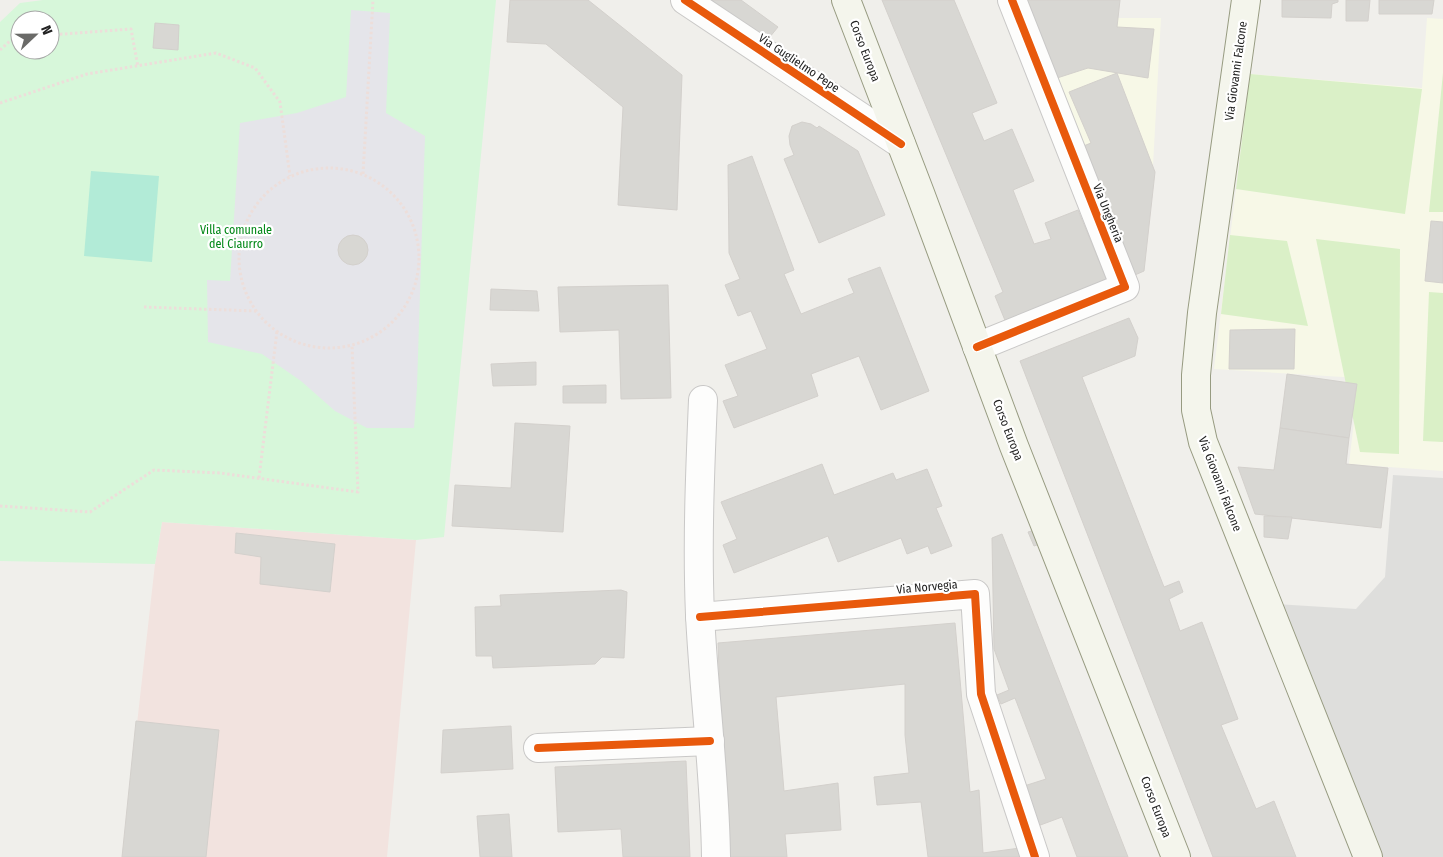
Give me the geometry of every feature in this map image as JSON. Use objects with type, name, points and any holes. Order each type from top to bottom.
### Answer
[{"type":"main road","name":"Corso Europa","points":[[846,0],[1014,446],[1176,857]]},
{"type":"main road","name":"Via Giovanni Falcone","points":[[1246,0],[1202,313],[1196,375],[1196,410],[1203,442],[1368,857]]},
{"type":"street","name":"Via Guglielmo Pepe","points":[[685,0],[901,144]]},
{"type":"street","name":"Via Ungheria","points":[[977,346],[1125,287],[1012,0]]},
{"type":"street","points":[[703,400],[699,474],[700,617],[715,809],[716,857]]},
{"type":"street","name":"Via Norvegia","points":[[700,617],[975,594],[981,694],[1034,857]]},
{"type":"street","points":[[538,748],[710,741]]},
{"type":"path","points":[[363,174],[373,0]]},
{"type":"path","points":[[60,34],[131,29],[138,66]]},
{"type":"path","points":[[0,50],[10,41]]},
{"type":"path","points":[[0,103],[87,74],[216,53],[255,68],[280,102],[290,176]]},
{"type":"path","points":[[339,168],[363,174],[387,188],[405,210],[416,236],[419,263],[413,291],[399,315],[378,334],[352,345],[326,348],[300,343],[277,331],[256,311],[244,287],[239,262],[242,235],[252,211],[268,191],[290,176],[314,169],[339,168]]},
{"type":"path","points":[[144,307],[256,311]]},
{"type":"path","points":[[259,478],[277,331]]},
{"type":"path","points":[[0,506],[90,512],[154,470],[220,473],[358,492],[352,345]]},
{"type":"shaded area","points":[[351,10],[390,13],[386,113],[425,136],[414,428],[367,428],[335,411],[301,381],[262,354],[208,342],[207,280],[230,281],[240,123],[297,113],[346,97]]},
{"type":"shaded area","points":[[1087,18],[1161,18],[1152,184],[1104,204],[1022,44]]},
{"type":"shaded area","points":[[1427,18],[1443,19],[1443,471],[1349,464],[1359,378],[1214,369],[1250,74],[1422,88]]},
{"type":"shaded area","points":[[1393,475],[1443,478],[1443,857],[1380,857],[1276,604],[1356,609],[1385,577]]},
{"type":"shaded area","points":[[162,522],[416,540],[387,857],[122,857],[155,564]]},
{"type":"green space","name":"Villa comunale del Ciaurro","points":[[43,0],[496,0],[444,537],[416,540],[162,522],[155,564],[0,561],[0,22],[10,12],[10,60],[60,60],[60,10],[13,10],[20,3]]},
{"type":"green space","points":[[1443,73],[1443,212],[1429,212]]},
{"type":"green space","points":[[1250,74],[1422,89],[1405,214],[1236,189]]},
{"type":"green space","points":[[91,171],[159,176],[152,262],[84,256]]},
{"type":"green space","points":[[1230,235],[1287,241],[1308,326],[1221,314]]},
{"type":"green space","points":[[1316,239],[1400,249],[1399,454],[1360,452]]},
{"type":"green space","points":[[1429,292],[1443,293],[1443,442],[1423,441]]},
{"type":"building","points":[[510,0],[588,0],[682,75],[677,210],[618,205],[623,107],[546,44],[507,42]]},
{"type":"building","points":[[702,0],[741,0],[778,27],[760,49]]},
{"type":"building","points":[[882,0],[954,0],[997,103],[972,113],[984,141],[1012,129],[1034,181],[1013,190],[1034,244],[1051,239],[1045,223],[1078,210],[1110,288],[1009,330],[995,296],[1003,292]]},
{"type":"building","points":[[1022,0],[1120,0],[1117,27],[1154,29],[1148,78],[1088,68],[1054,79]]},
{"type":"building","points":[[1282,0],[1338,0],[1338,2],[1332,4],[1331,18],[1282,17]]},
{"type":"building","points":[[1346,0],[1370,0],[1368,21],[1346,21]]},
{"type":"building","points":[[1379,0],[1434,0],[1432,14],[1379,14]]},
{"type":"building","points":[[155,23],[179,25],[178,50],[153,48]]},
{"type":"building","points":[[1117,73],[1155,172],[1144,271],[1128,278],[1076,149],[1091,143],[1069,92]]},
{"type":"building","points":[[802,122],[817,128],[819,126],[858,151],[885,215],[819,243],[784,159],[794,155],[789,136],[792,126]]},
{"type":"building","points":[[752,156],[794,270],[784,274],[801,314],[854,293],[848,279],[880,267],[929,391],[881,410],[859,356],[811,374],[818,396],[734,428],[723,401],[738,396],[725,365],[767,349],[751,311],[738,316],[725,285],[740,279],[729,253],[728,165]]},
{"type":"building","points":[[1431,221],[1443,222],[1443,283],[1425,281]]},
{"type":"building","points":[[353,235],[364,239],[368,250],[364,261],[353,265],[342,261],[338,250],[342,239]]},
{"type":"building","points":[[668,285],[671,398],[621,399],[619,330],[560,332],[558,287]]},
{"type":"building","points":[[491,289],[537,291],[539,311],[490,310]]},
{"type":"building","points":[[1129,318],[1138,338],[1135,356],[1082,377],[1164,587],[1179,581],[1183,592],[1169,599],[1180,631],[1202,622],[1238,719],[1221,725],[1256,809],[1274,801],[1296,857],[1213,857],[1020,361]]},
{"type":"building","points":[[1295,329],[1294,369],[1229,369],[1230,330]]},
{"type":"building","points":[[536,362],[536,385],[493,386],[491,364]]},
{"type":"building","points":[[1287,374],[1357,384],[1349,438],[1280,428]]},
{"type":"building","points":[[606,385],[606,403],[563,403],[563,386]]},
{"type":"building","points":[[515,423],[570,426],[563,532],[452,526],[455,485],[511,488]]},
{"type":"building","points":[[1280,428],[1349,438],[1346,464],[1388,468],[1381,528],[1255,514],[1238,467],[1274,470]]},
{"type":"building","points":[[822,464],[834,495],[893,473],[896,480],[927,469],[942,506],[936,508],[952,546],[931,554],[928,546],[907,554],[901,538],[838,562],[828,536],[734,573],[723,545],[737,539],[721,502]]},
{"type":"building","points":[[1264,516],[1292,517],[1288,539],[1264,537]]},
{"type":"building","points":[[1035,530],[1040,544],[1034,546],[1028,532]]},
{"type":"building","points":[[236,533],[335,544],[330,592],[260,584],[261,557],[235,553]]},
{"type":"building","points":[[1002,534],[1128,857],[1077,857],[1062,817],[1035,827],[1021,787],[1046,779],[1015,698],[1001,704],[997,695],[1009,690],[994,649],[992,538]]},
{"type":"building","points":[[621,590],[627,592],[624,658],[602,657],[595,664],[493,668],[492,656],[476,656],[475,607],[501,606],[500,595]]},
{"type":"building","points":[[955,623],[970,792],[979,790],[983,853],[1020,848],[1022,857],[928,857],[921,802],[877,805],[874,777],[909,773],[905,735],[905,684],[776,697],[784,791],[838,783],[841,830],[785,834],[787,857],[726,857],[718,643]]},
{"type":"building","points":[[136,721],[219,730],[206,857],[122,857]]},
{"type":"building","points":[[511,726],[513,769],[441,773],[443,730]]},
{"type":"building","points":[[686,761],[690,857],[623,857],[621,829],[558,832],[555,767]]},
{"type":"building","points":[[509,814],[512,857],[480,857],[477,816]]},
{"type":"cycle path","points":[[685,0],[901,144]]},
{"type":"cycle path","points":[[977,347],[1125,287],[1012,0]]},
{"type":"cycle path","points":[[700,617],[975,594],[981,694],[1035,857]]},
{"type":"cycle path","points":[[538,748],[710,741]]}]
